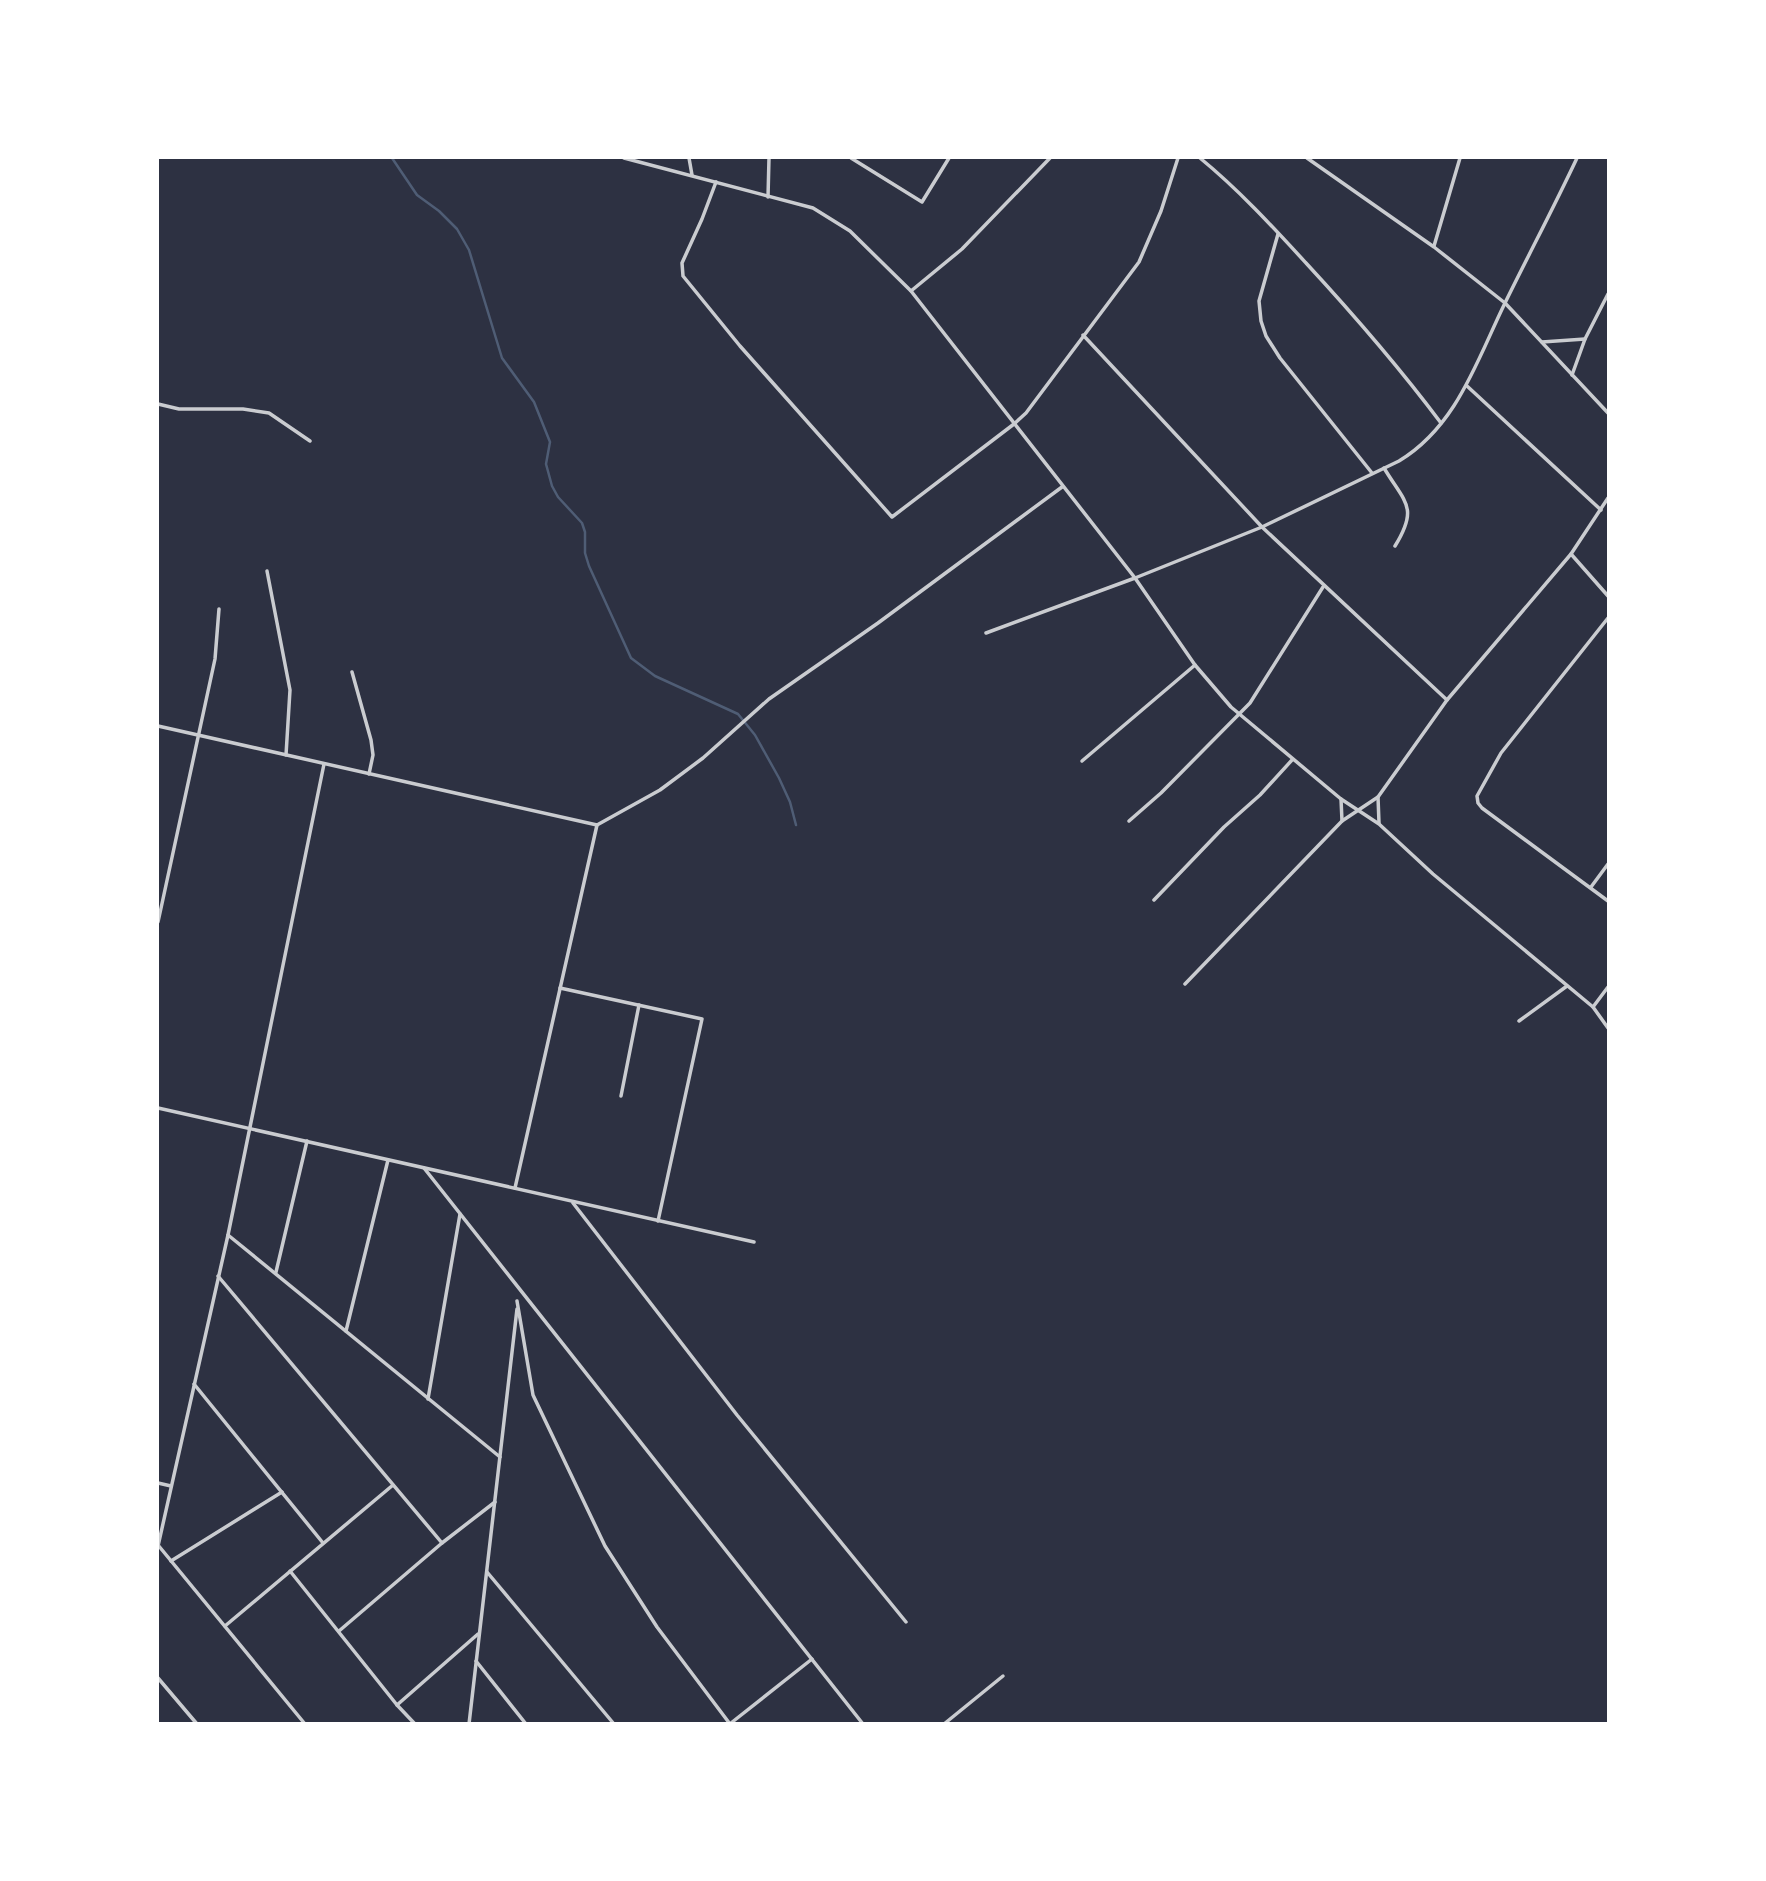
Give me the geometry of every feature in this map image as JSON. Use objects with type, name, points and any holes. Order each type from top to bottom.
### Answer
[{"type":"street","points":[[624,158],[768,198],[798,203],[828,216],[850,231],[911,291],[1135,578],[1195,665],[1238,715],[1340,799],[1379,824],[1433,874],[1593,1007],[1608,1028]]},
{"type":"street","points":[[689,158],[692,175]]},
{"type":"street","points":[[768,198],[769,158]]},
{"type":"street","points":[[851,158],[922,202],[949,158]]},
{"type":"street","points":[[911,291],[962,249],[1050,158]]},
{"type":"street","points":[[716,182],[682,263],[683,276],[740,346],[892,517],[1014,424],[1033,403],[1139,261],[1161,211],[1178,158]]},
{"type":"street","points":[[1200,158],[1239,192],[1278,233],[1391,359],[1441,423]]},
{"type":"street","points":[[1307,158],[1434,247],[1505,303],[1608,413]]},
{"type":"street","points":[[1434,247],[1460,158]]},
{"type":"street","points":[[986,633],[1262,527],[1417,450],[1441,423],[1467,386],[1577,158]]},
{"type":"street","points":[[1278,233],[1259,301],[1266,336],[1280,358],[1372,472]]},
{"type":"street","points":[[1571,375],[1608,294]]},
{"type":"street","points":[[1083,335],[1262,527],[1447,700]]},
{"type":"street","points":[[1541,342],[1586,339]]},
{"type":"street","points":[[1467,386],[1601,510]]},
{"type":"street","points":[[158,404],[179,409],[269,413],[310,440]]},
{"type":"street","points":[[1384,468],[1406,504],[1409,515],[1408,523],[1395,546]]},
{"type":"street","points":[[158,726],[597,825],[660,790],[703,758],[750,716],[1062,487]]},
{"type":"street","points":[[1185,984],[1342,821],[1378,797],[1447,700],[1572,554],[1608,498]]},
{"type":"street","points":[[1572,554],[1608,596]]},
{"type":"street","points":[[267,571],[290,690],[285,755]]},
{"type":"street","points":[[1129,821],[1161,793],[1238,715],[1263,685],[1324,586]]},
{"type":"street","points":[[158,922],[215,659],[219,608]]},
{"type":"street","points":[[1608,618],[1502,753],[1477,796],[1482,808],[1608,901]]},
{"type":"street","points":[[1082,761],[1195,665]]},
{"type":"street","points":[[352,672],[371,740],[373,755],[369,774]]},
{"type":"street","points":[[1154,900],[1224,827],[1261,796],[1292,760]]},
{"type":"street","points":[[305,1724],[158,1545],[228,1235],[324,764]]},
{"type":"street","points":[[1378,797],[1379,824]]},
{"type":"street","points":[[1340,799],[1342,821]]},
{"type":"street","points":[[514,1188],[597,825]]},
{"type":"street","points":[[1591,887],[1608,863]]},
{"type":"street","points":[[1518,1021],[1567,986]]},
{"type":"street","points":[[560,988],[702,1019],[658,1221]]},
{"type":"street","points":[[1593,1007],[1608,988]]},
{"type":"street","points":[[621,1096],[639,1005]]},
{"type":"street","points":[[158,1108],[754,1242]]},
{"type":"street","points":[[276,1273],[307,1142]]},
{"type":"street","points":[[346,1331],[388,1160]]},
{"type":"street","points":[[424,1168],[863,1724]]},
{"type":"street","points":[[572,1201],[737,1415],[906,1622]]},
{"type":"street","points":[[428,1400],[460,1214]]},
{"type":"street","points":[[228,1235],[500,1457]]},
{"type":"street","points":[[218,1276],[442,1544]]},
{"type":"street","points":[[469,1724],[519,1289]]},
{"type":"street","points":[[517,1301],[533,1395],[600,1535],[657,1626],[730,1723],[812,1659]]},
{"type":"street","points":[[194,1384],[324,1543]]},
{"type":"street","points":[[158,1483],[171,1486]]},
{"type":"street","points":[[225,1626],[393,1485]]},
{"type":"street","points":[[170,1561],[282,1492]]},
{"type":"street","points":[[339,1631],[495,1502]]},
{"type":"street","points":[[487,1571],[614,1724]]},
{"type":"street","points":[[289,1572],[415,1724]]},
{"type":"street","points":[[397,1705],[480,1633]]},
{"type":"street","points":[[477,1661],[526,1724]]},
{"type":"street","points":[[944,1724],[1003,1676]]},
{"type":"street","points":[[158,1678],[197,1724]]},
{"type":"waterway","points":[[392,158],[417,195],[457,229],[469,250],[502,358],[534,402],[550,442],[546,464],[552,486],[558,497],[582,523],[589,566],[631,658],[655,676],[738,714],[755,735],[779,778],[790,802],[796,825]]}]
